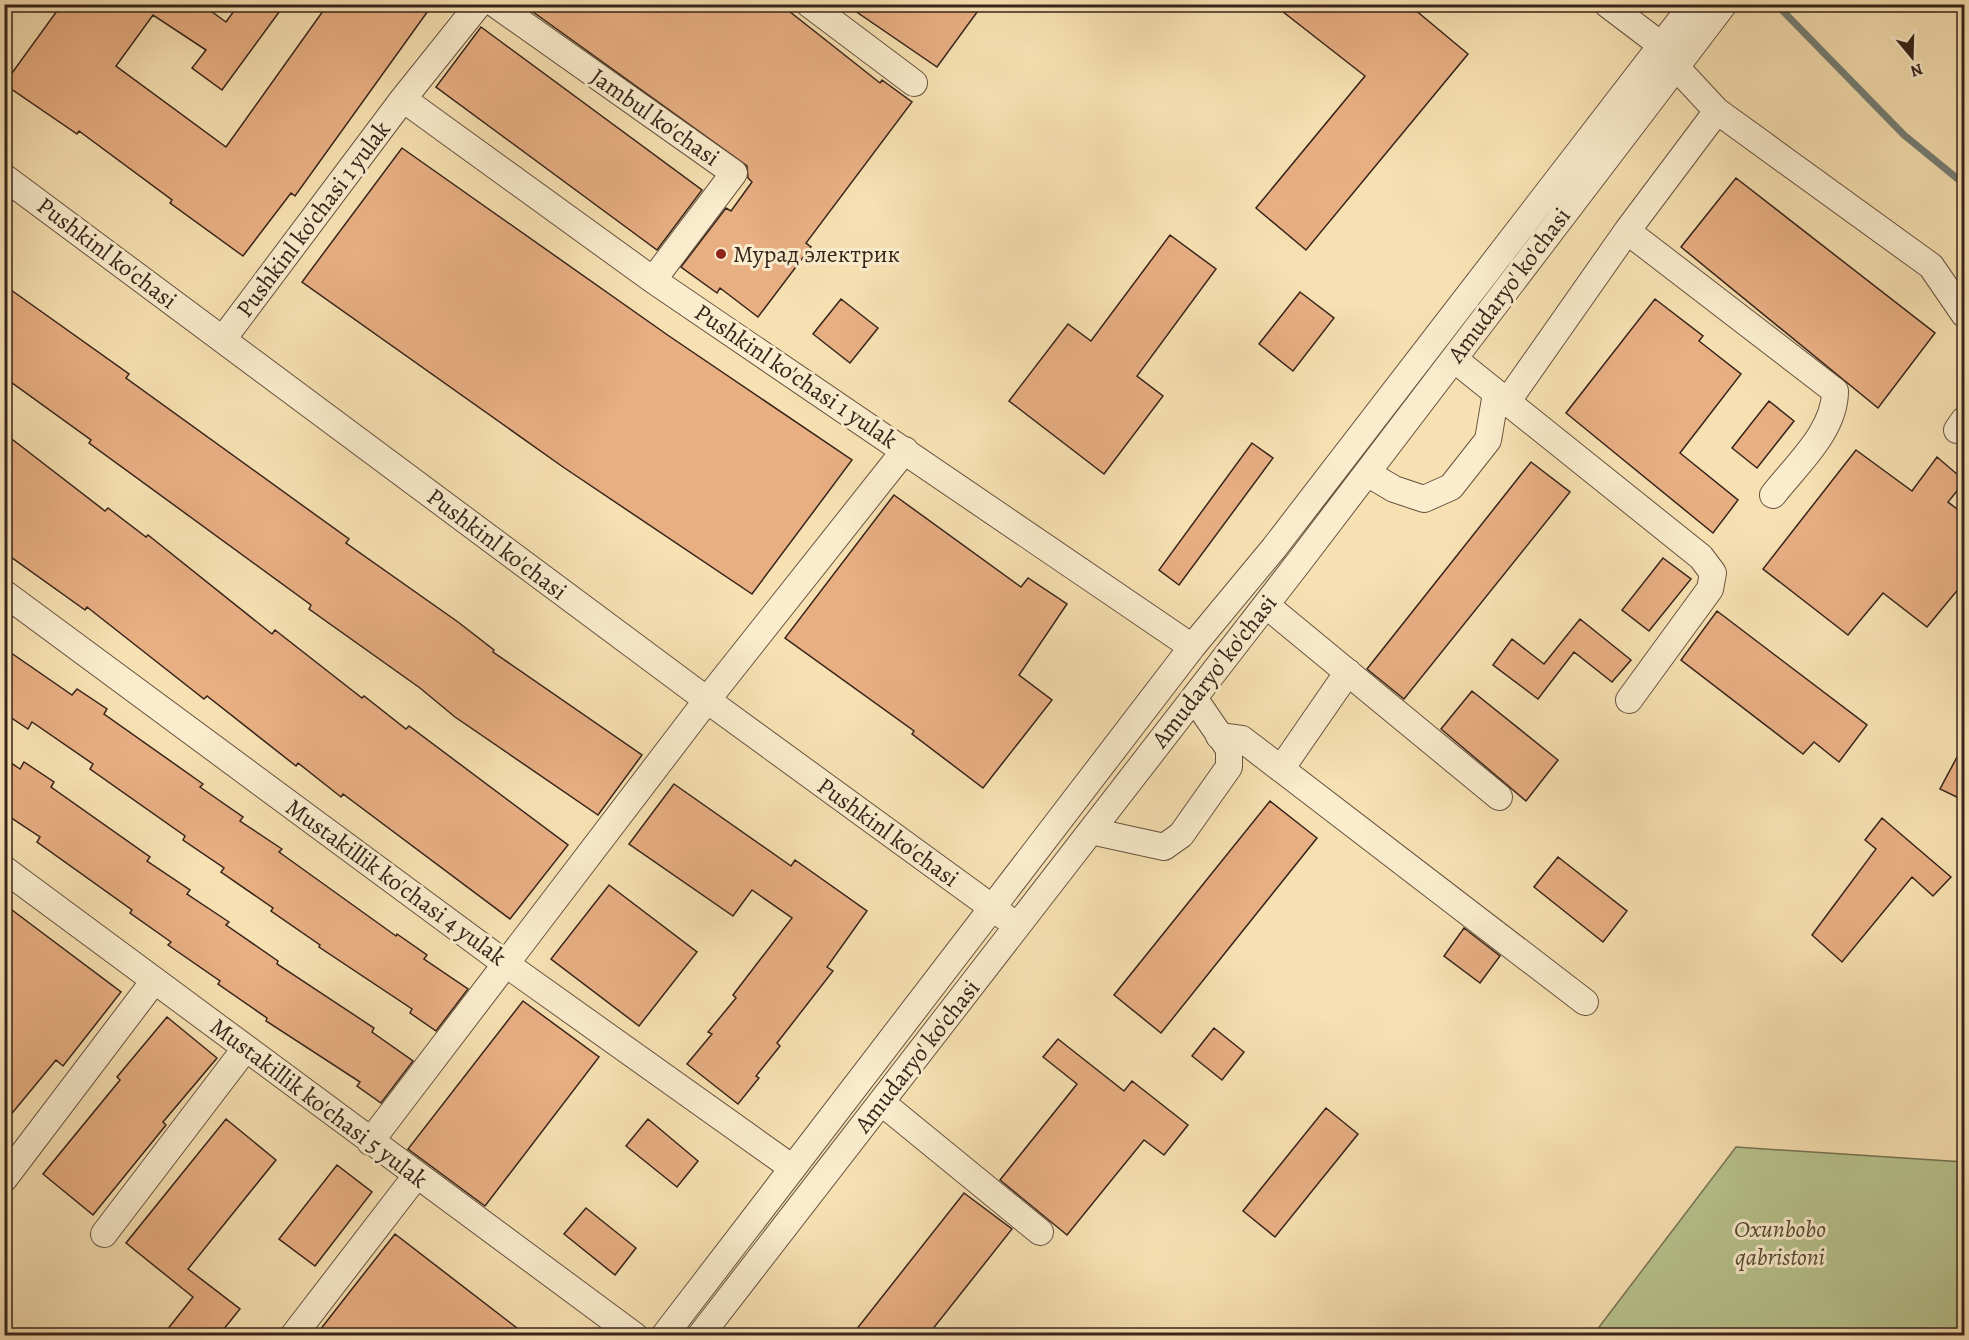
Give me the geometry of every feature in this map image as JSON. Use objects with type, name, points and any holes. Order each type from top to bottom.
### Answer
[{"type":"street","name":"Pushkinl ko'chasi 1 yulak","points":[[223,339],[403,99],[479,4]]},
{"type":"street","name":"Jambul ko'chasi","points":[[495,4],[734,173],[653,280]]},
{"type":"street","points":[[810,4],[914,82]]},
{"type":"street","points":[[1607,4],[1661,45]]},
{"type":"street","name":"Amudaryo' ko'chasi","points":[[710,1332],[881,1102],[1367,473],[1725,4]]},
{"type":"street","points":[[664,1335],[1192,647],[1274,548],[1693,5]]},
{"type":"street","points":[[1676,67],[1717,111],[1931,266],[1965,314]]},
{"type":"street","name":"Pushkinl ko'chasi 1 yulak","points":[[403,99],[653,280],[906,450],[1192,647]]},
{"type":"street","points":[[1367,473],[1394,489],[1424,499],[1451,488],[1488,440],[1502,397],[1717,111]]},
{"type":"street","name":"Pushkinl ko'chasi","points":[[4,177],[707,700],[1018,926]]},
{"type":"street","points":[[1627,231],[1835,391],[1835,406],[1827,426],[1773,495]]},
{"type":"street","points":[[1454,359],[1701,557],[1713,573],[1710,589],[1629,700]]},
{"type":"street","points":[[370,1142],[707,700],[906,450]]},
{"type":"street","name":"Mustakillik ko'chasi 4 yulak","points":[[4,593],[506,964],[791,1167]]},
{"type":"street","points":[[1266,604],[1499,797]]},
{"type":"street","points":[[1281,769],[1348,672]]},
{"type":"street","points":[[1091,831],[1164,847],[1181,835],[1229,767],[1229,749],[1194,698]]},
{"type":"street","points":[[1219,736],[1242,739],[1586,1002]]},
{"type":"street","name":"Mustakillik ko'chasi 5 yulak","points":[[4,869],[416,1176],[635,1335]]},
{"type":"street","points":[[4,1179],[154,981]]},
{"type":"street","points":[[104,1234],[245,1049]]},
{"type":"street","points":[[881,1102],[1040,1232]]},
{"type":"street","points":[[293,1335],[416,1176]]},
{"type":"green space","name":"Oxunbobo qabristoni","points":[[1736,1147],[1964,1162],[1964,1335],[1593,1335]]},
{"type":"building","points":[[62,4],[201,4],[226,22],[239,4],[285,4],[222,90],[192,68],[206,50],[153,15],[116,66],[226,147],[328,4],[433,4],[295,196],[291,193],[243,256],[170,203],[172,200],[79,131],[77,134],[4,84]]},
{"type":"building","points":[[522,4],[646,4],[657,12],[663,4],[780,4],[880,83],[882,80],[912,102],[806,243],[811,247],[758,317],[720,288],[717,293],[681,267],[726,208],[731,211],[752,182],[748,178],[747,166]]},
{"type":"building","points":[[845,4],[983,4],[937,67]]},
{"type":"building","points":[[1273,4],[1408,4],[1468,54],[1306,250],[1256,208],[1365,76]]},
{"type":"building","points":[[481,27],[702,190],[657,250],[436,87]]},
{"type":"building","points":[[402,148],[669,336],[852,460],[752,594],[563,467],[302,282]]},
{"type":"building","points":[[1736,178],[1935,333],[1878,408],[1681,247]]},
{"type":"building","points":[[1170,235],[1216,269],[1137,376],[1163,396],[1104,474],[1009,401],[1068,324],[1091,341]]},
{"type":"building","points":[[4,285],[129,374],[126,378],[349,539],[346,543],[458,622],[494,650],[493,652],[642,755],[598,815],[455,717],[420,688],[309,609],[311,605],[89,443],[91,440],[4,377]]},
{"type":"building","points":[[1300,292],[1334,318],[1293,371],[1259,344]]},
{"type":"building","points":[[841,299],[878,328],[850,363],[813,334]]},
{"type":"building","points":[[1655,299],[1703,336],[1699,341],[1741,374],[1680,453],[1738,500],[1713,533],[1566,413]]},
{"type":"building","points":[[1769,401],[1794,421],[1757,468],[1732,448]]},
{"type":"building","points":[[4,433],[105,511],[108,508],[146,537],[148,535],[272,634],[275,630],[362,698],[364,696],[406,729],[409,726],[568,845],[510,919],[343,794],[341,797],[298,763],[296,766],[207,696],[204,699],[87,607],[85,610],[4,552]]},
{"type":"building","points":[[1252,443],[1273,458],[1179,585],[1159,570]]},
{"type":"building","points":[[1856,450],[1912,491],[1937,457],[1965,481],[1948,502],[1965,515],[1965,581],[1927,627],[1883,593],[1848,635],[1763,569]]},
{"type":"building","points":[[1531,462],[1570,492],[1404,699],[1367,669]]},
{"type":"building","points":[[894,495],[1021,587],[1028,578],[1067,604],[1019,675],[1052,700],[983,788],[912,734],[914,731],[785,638]]},
{"type":"building","points":[[1663,558],[1691,579],[1649,631],[1622,610]]},
{"type":"building","points":[[1717,611],[1867,725],[1839,762],[1814,742],[1803,754],[1681,660]]},
{"type":"building","points":[[1580,619],[1631,660],[1612,682],[1574,652],[1538,699],[1493,665],[1512,639],[1544,664]]},
{"type":"building","points":[[4,648],[72,695],[77,689],[107,709],[104,714],[203,784],[200,787],[243,817],[240,821],[282,849],[279,852],[396,936],[397,934],[427,955],[424,959],[468,989],[436,1031],[410,1013],[412,1009],[319,947],[320,945],[271,911],[273,908],[221,872],[224,868],[183,840],[185,836],[90,769],[93,764],[32,722],[28,729],[4,713]]},
{"type":"building","points":[[1472,691],[1558,760],[1526,801],[1441,729]]},
{"type":"building","points":[[1965,742],[1965,801],[1940,789]]},
{"type":"building","points":[[4,758],[20,769],[24,762],[54,782],[51,787],[150,857],[147,861],[190,890],[187,894],[229,922],[226,925],[278,961],[277,964],[374,1028],[372,1032],[413,1061],[381,1103],[357,1086],[360,1082],[266,1021],[267,1018],[218,984],[220,981],[168,945],[171,942],[130,913],[132,910],[37,842],[40,837],[4,813]]},
{"type":"building","points":[[674,784],[791,866],[795,860],[867,911],[827,967],[833,971],[777,1043],[780,1046],[756,1076],[759,1078],[738,1104],[687,1064],[712,1034],[708,1032],[736,998],[733,995],[792,918],[752,890],[733,916],[629,844]]},
{"type":"building","points":[[1270,801],[1317,838],[1161,1033],[1114,995]]},
{"type":"building","points":[[1882,818],[1951,877],[1933,896],[1912,877],[1842,962],[1812,935],[1876,849],[1865,840]]},
{"type":"building","points":[[1558,857],[1627,911],[1603,942],[1534,887]]},
{"type":"building","points":[[609,885],[697,952],[639,1026],[551,959]]},
{"type":"building","points":[[4,904],[121,992],[63,1066],[56,1060],[4,1123]]},
{"type":"building","points":[[1464,928],[1500,956],[1480,983],[1444,956]]},
{"type":"building","points":[[523,1001],[599,1057],[485,1206],[408,1149]]},
{"type":"building","points":[[167,1017],[217,1058],[163,1122],[166,1125],[93,1215],[43,1174],[120,1080],[117,1077]]},
{"type":"building","points":[[1214,1028],[1244,1052],[1222,1080],[1192,1056]]},
{"type":"building","points":[[1058,1039],[1124,1091],[1132,1081],[1188,1125],[1164,1155],[1144,1140],[1067,1235],[1000,1180],[1077,1084],[1043,1057]]},
{"type":"building","points":[[1326,1108],[1358,1134],[1275,1237],[1243,1211]]},
{"type":"building","points":[[226,1119],[276,1160],[188,1269],[240,1309],[219,1335],[163,1335],[193,1297],[126,1243]]},
{"type":"building","points":[[648,1119],[698,1161],[677,1187],[626,1146]]},
{"type":"building","points":[[337,1165],[372,1192],[315,1266],[279,1239]]},
{"type":"building","points":[[964,1193],[1012,1229],[928,1335],[852,1335]]},
{"type":"building","points":[[586,1208],[636,1248],[615,1275],[564,1234]]},
{"type":"building","points":[[395,1234],[526,1335],[316,1335]]},
{"type":"waterway","points":[[1776,4],[1904,135],[1964,184]]},
{"type":"place","name":"Мурад электрик","points":[[721,254]]}]
